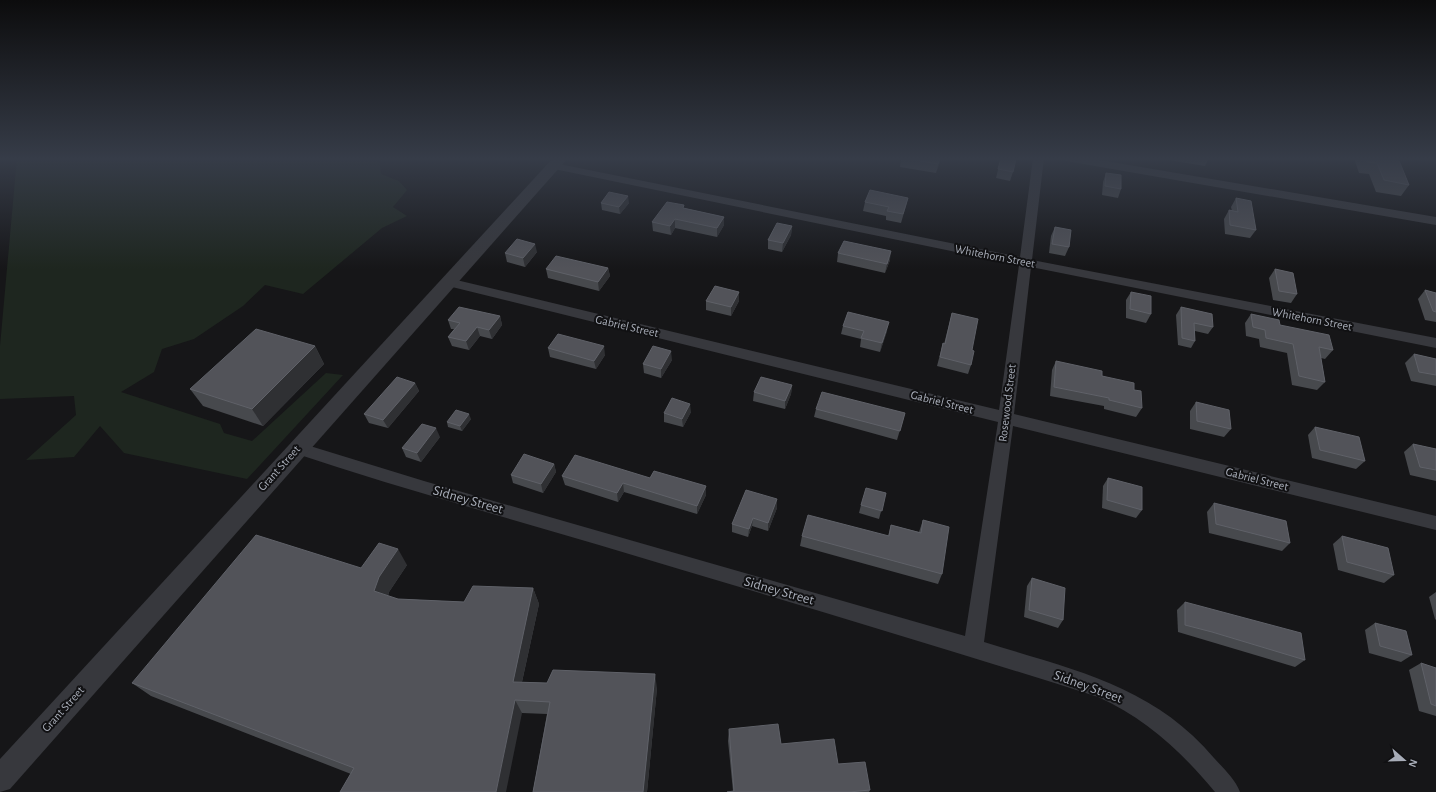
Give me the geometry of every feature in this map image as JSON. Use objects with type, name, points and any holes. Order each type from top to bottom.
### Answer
[{"type":"street","name":"Grant Street","points":[[0,779],[297,448],[527,195]]},
{"type":"street","name":"Whitehorn Street","points":[[711,195],[1025,262],[1436,343]]},
{"type":"street","name":"Rosewood Street","points":[[973,648],[995,502],[1034,195]]},
{"type":"street","points":[[1283,195],[1436,221]]},
{"type":"street","name":"Gabriel Street","points":[[448,282],[1436,523]]},
{"type":"street","name":"Sidney Street","points":[[297,448],[424,488],[589,534],[973,648],[1099,688],[1141,709],[1161,722],[1185,743],[1213,772],[1229,792]]},
{"type":"shaded area","points":[[14,195],[403,195],[393,207],[407,216],[382,228],[303,294],[265,285],[243,306],[194,339],[162,349],[154,372],[121,392],[220,424],[224,433],[252,441],[326,373],[343,375],[247,479],[124,453],[100,426],[74,457],[26,460],[76,415],[74,396],[0,399],[0,346]]},
{"type":"building","points":[[607,195],[628,196],[619,207],[601,203]]},
{"type":"building","points":[[868,195],[894,195],[908,198],[903,214],[887,211],[889,207],[865,202]]},
{"type":"building","points":[[1236,198],[1251,201],[1256,230],[1230,225],[1229,210],[1238,212]]},
{"type":"building","points":[[667,202],[684,205],[683,208],[724,217],[717,228],[675,219],[670,226],[652,222]]},
{"type":"building","points":[[777,223],[792,226],[783,243],[768,240]]},
{"type":"building","points":[[1055,227],[1071,230],[1069,247],[1052,244]]},
{"type":"building","points":[[517,239],[535,244],[523,258],[505,253]]},
{"type":"building","points":[[844,241],[891,251],[887,264],[838,253]]},
{"type":"building","points":[[556,256],[608,268],[598,282],[546,269]]},
{"type":"building","points":[[1275,269],[1293,273],[1297,294],[1279,291]]},
{"type":"building","points":[[715,286],[739,292],[731,307],[706,301]]},
{"type":"building","points":[[1425,290],[1436,293],[1436,312],[1433,311]]},
{"type":"building","points":[[1131,292],[1151,296],[1151,314],[1130,309]]},
{"type":"building","points":[[459,307],[500,316],[489,330],[477,327],[466,341],[448,337],[460,323],[448,320]]},
{"type":"building","points":[[1181,307],[1212,314],[1213,327],[1194,323],[1195,341],[1182,338]]},
{"type":"building","points":[[848,312],[889,322],[882,343],[861,338],[864,331],[843,326]]},
{"type":"building","points":[[952,313],[978,319],[972,350],[974,351],[971,365],[940,357],[943,343],[945,344]]},
{"type":"building","points":[[1251,314],[1279,320],[1280,325],[1329,335],[1333,350],[1319,347],[1325,382],[1299,376],[1293,344],[1266,338],[1265,330],[1253,327]]},
{"type":"building","points":[[256,329],[315,346],[252,409],[190,389]]},
{"type":"building","points":[[558,334],[604,346],[594,361],[548,348]]},
{"type":"building","points":[[653,346],[671,351],[661,369],[643,364]]},
{"type":"building","points":[[1414,354],[1436,359],[1436,375],[1419,372]]},
{"type":"building","points":[[1056,361],[1102,371],[1102,376],[1134,383],[1134,390],[1141,391],[1142,408],[1109,400],[1109,398],[1054,387]]},
{"type":"building","points":[[397,377],[415,383],[383,420],[364,414]]},
{"type":"building","points":[[761,377],[792,385],[785,401],[754,392]]},
{"type":"building","points":[[822,392],[905,413],[900,431],[816,409]]},
{"type":"building","points":[[672,398],[690,404],[682,419],[664,413]]},
{"type":"building","points":[[1196,402],[1229,410],[1231,429],[1197,421]]},
{"type":"building","points":[[456,410],[469,414],[460,426],[447,422]]},
{"type":"building","points":[[422,424],[436,428],[417,453],[402,448]]},
{"type":"building","points":[[1315,427],[1359,437],[1365,461],[1320,450]]},
{"type":"building","points":[[1413,444],[1436,449],[1436,470],[1420,467]]},
{"type":"building","points":[[524,454],[554,464],[541,484],[511,475]]},
{"type":"building","points":[[575,455],[650,478],[654,471],[706,486],[697,506],[623,483],[617,493],[562,476]]},
{"type":"building","points":[[1108,478],[1142,487],[1142,510],[1107,500]]},
{"type":"building","points":[[866,488],[886,493],[882,511],[861,505]]},
{"type":"building","points":[[746,490],[777,499],[768,523],[753,518],[749,529],[732,524]]},
{"type":"building","points":[[1214,503],[1286,521],[1290,543],[1216,524]]},
{"type":"building","points":[[808,515],[889,536],[891,525],[921,533],[923,520],[949,527],[942,574],[802,536]]},
{"type":"building","points":[[256,535],[361,568],[379,543],[398,549],[379,577],[374,591],[398,599],[464,602],[473,586],[533,588],[513,682],[547,683],[553,670],[655,674],[643,792],[533,792],[550,702],[515,700],[496,792],[340,792],[354,768],[132,683]]},
{"type":"building","points":[[1342,536],[1388,548],[1394,575],[1347,562]]},
{"type":"building","points":[[1032,578],[1065,588],[1063,620],[1029,610]]},
{"type":"building","points":[[1185,602],[1301,633],[1305,660],[1185,625]]},
{"type":"building","points":[[1375,623],[1406,631],[1412,655],[1380,646]]},
{"type":"building","points":[[1421,663],[1436,668],[1436,706],[1431,704]]},
{"type":"building","points":[[778,724],[781,744],[834,739],[838,764],[865,762],[870,790],[849,792],[727,792],[734,791],[729,729]]}]
